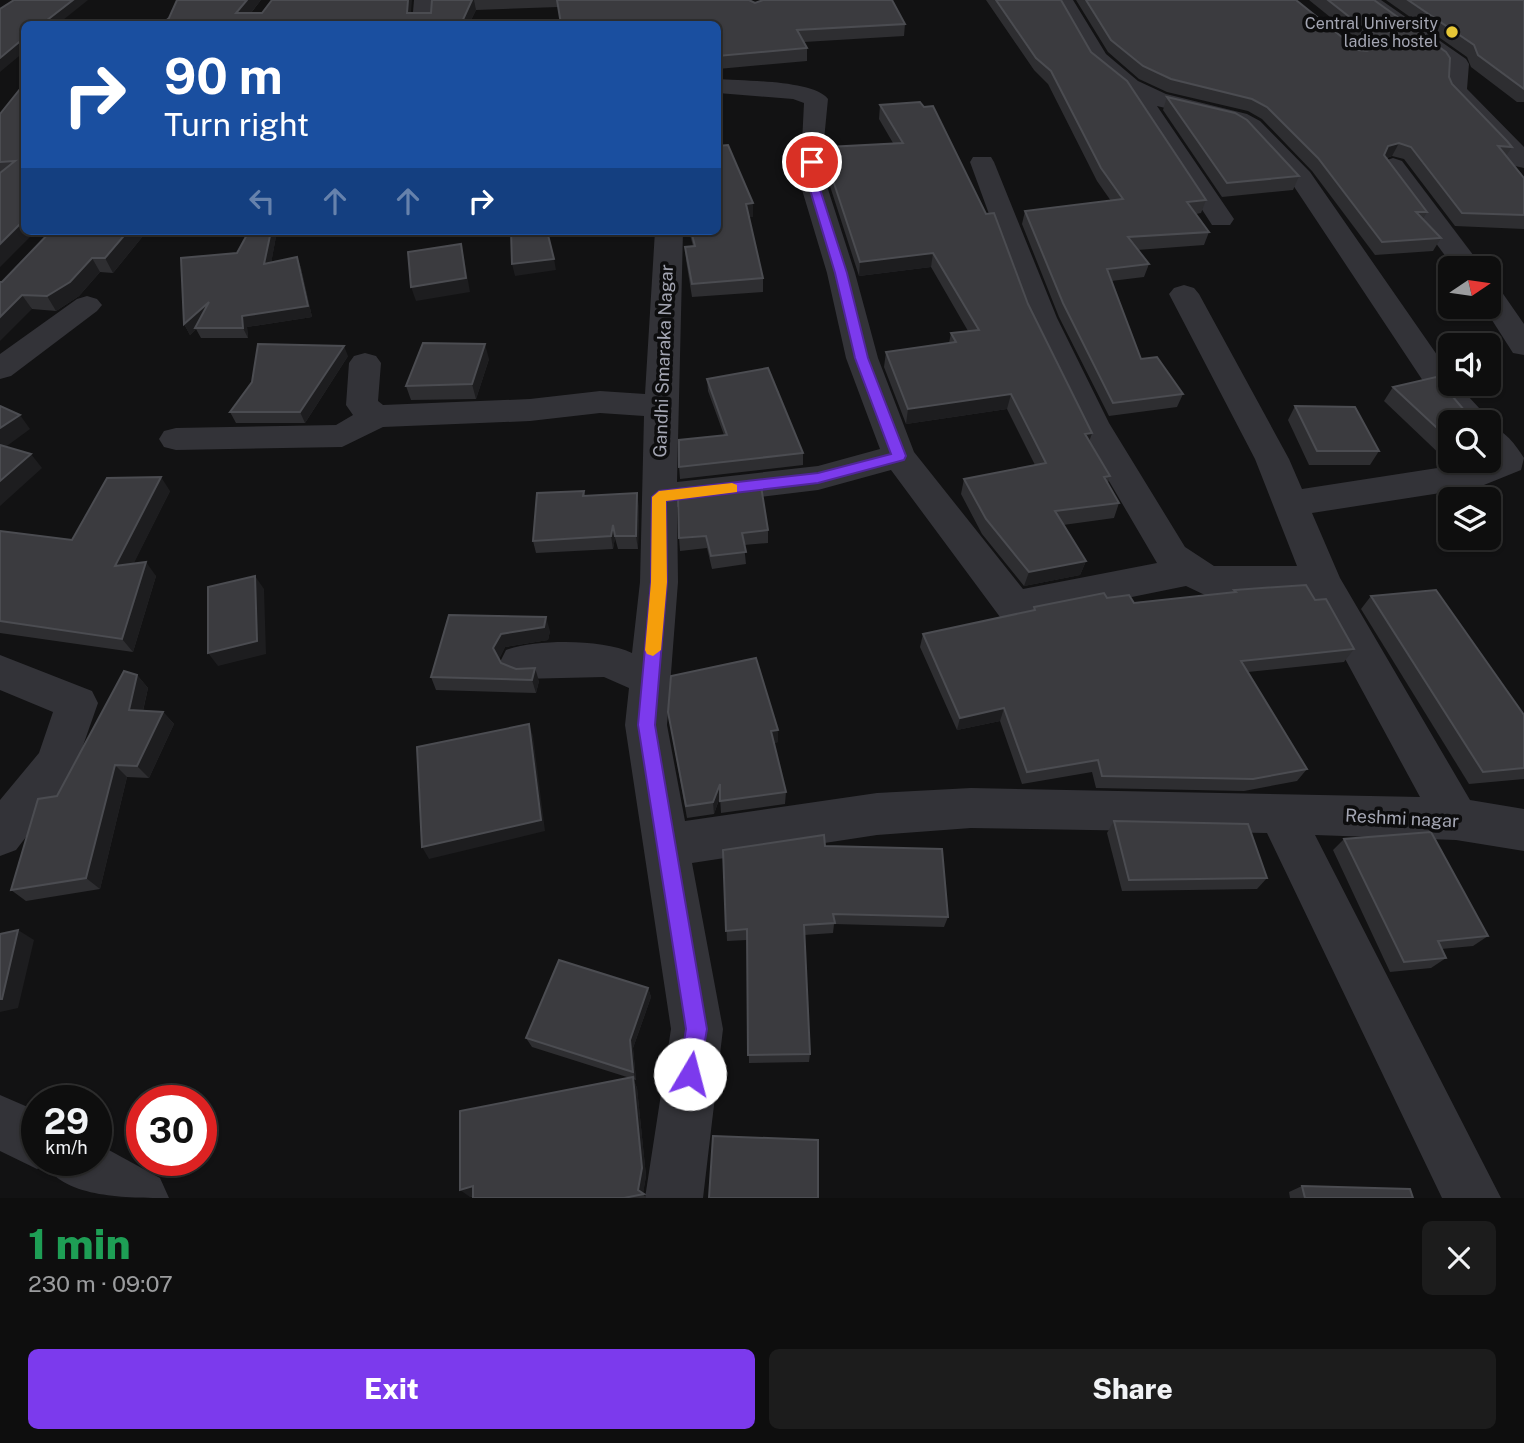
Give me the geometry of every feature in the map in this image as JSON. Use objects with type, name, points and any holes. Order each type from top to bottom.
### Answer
[{"type":"street","points":[[422,21],[425,0]]},
{"type":"street","points":[[1063,0],[1098,58],[1114,75],[1158,99],[1239,119],[1252,126],[1301,177],[1446,392],[1463,410]]},
{"type":"street","points":[[1368,0],[1458,64],[1456,90],[1524,161]]},
{"type":"street","points":[[721,86],[796,92],[816,99],[811,140],[813,183],[841,273],[862,358],[899,456],[1014,606],[1191,571]]},
{"type":"street","points":[[1134,88],[1221,219]]},
{"type":"street","points":[[982,162],[1042,318],[1092,423],[1172,557],[1207,582],[1322,581]]},
{"type":"street","points":[[1393,166],[1460,256]]},
{"type":"street","name":"Gandhi Smaraka Nagar","points":[[669,235],[660,406],[659,582],[646,725],[668,845],[696,1029],[674,1198]]},
{"type":"street","points":[[1184,295],[1272,460],[1322,581],[1456,819]]},
{"type":"street","points":[[0,369],[87,305]]},
{"type":"street","points":[[1502,313],[1524,346]]},
{"type":"street","points":[[365,363],[362,405],[376,416]]},
{"type":"street","points":[[176,439],[342,436],[376,416],[530,410],[600,402],[660,406]]},
{"type":"street","points":[[1290,504],[1479,475],[1507,454]]},
{"type":"street","points":[[659,497],[818,478],[899,456]]},
{"type":"street","points":[[520,662],[608,660],[650,678]]},
{"type":"street","points":[[0,672],[77,703],[57,763],[0,835]]},
{"type":"street","name":"Reshmi nagar","points":[[668,845],[877,814],[971,808],[1456,819],[1524,830]]},
{"type":"street","points":[[1280,813],[1472,1198]]},
{"type":"street","points":[[0,1122],[21,1133]]},
{"type":"street","points":[[101,1176],[140,1198]]},
{"type":"building","points":[[14,0],[73,0],[46,21],[21,21],[21,40],[0,58],[0,9]]},
{"type":"building","points":[[177,0],[247,0],[236,13],[262,13],[272,0],[408,0],[407,13],[431,13],[432,0],[472,0],[462,21],[166,21]]},
{"type":"building","points":[[557,0],[749,0],[755,3],[763,0],[892,0],[905,24],[797,30],[807,48],[721,56],[721,21],[560,21]]},
{"type":"building","points":[[996,0],[1061,0],[1091,52],[1127,81],[1206,200],[1187,202],[1209,232],[1128,237],[1149,264],[1107,269],[1141,359],[1157,357],[1183,394],[1113,403],[1063,303],[1025,211],[1123,199],[1101,168],[1051,71],[1036,58]]},
{"type":"building","points":[[1086,0],[1296,0],[1358,50],[1367,51],[1380,45],[1380,41],[1328,0],[1374,0],[1446,52],[1450,58],[1449,77],[1452,84],[1512,147],[1498,146],[1524,178],[1524,215],[1462,213],[1411,147],[1399,143],[1388,146],[1384,155],[1427,212],[1416,212],[1441,238],[1382,242],[1318,158],[1267,107],[1252,99],[1171,79],[1143,66],[1111,40]]},
{"type":"building","points":[[1408,0],[1524,0],[1524,89],[1478,55],[1474,45]]},
{"type":"building","points":[[21,88],[21,223],[0,244],[0,173],[15,161],[0,162],[0,114]]},
{"type":"building","points":[[1167,97],[1235,113],[1247,120],[1299,176],[1227,183]]},
{"type":"building","points":[[920,102],[924,107],[933,106],[986,214],[994,213],[1028,304],[1092,433],[1085,434],[1110,476],[1104,477],[1119,503],[1055,511],[1086,561],[1029,572],[986,519],[964,479],[1046,463],[1011,394],[908,409],[886,352],[956,342],[951,333],[979,330],[933,253],[860,262],[829,168],[832,166],[828,147],[903,143],[880,105]]},
{"type":"building","points":[[728,145],[753,203],[746,204],[763,278],[692,284],[685,247],[695,246],[692,235],[721,235],[721,146]]},
{"type":"building","points":[[47,235],[125,235],[105,258],[92,258],[70,282],[47,296],[22,295],[0,317],[2,282]]},
{"type":"building","points":[[247,235],[270,235],[264,264],[297,257],[308,306],[242,316],[243,328],[195,328],[209,302],[184,324],[181,258],[237,253]]},
{"type":"building","points":[[511,235],[548,235],[554,259],[512,264]]},
{"type":"building","points":[[461,244],[466,278],[411,287],[408,252]]},
{"type":"building","points":[[423,343],[485,344],[472,384],[406,386]]},
{"type":"building","points":[[258,344],[344,346],[300,412],[230,412],[252,382]]},
{"type":"building","points":[[768,368],[803,453],[679,467],[679,440],[727,435],[707,379]]},
{"type":"building","points":[[1436,377],[1438,396],[1452,396],[1464,410],[1438,410],[1438,429],[1393,387]]},
{"type":"building","points":[[0,406],[20,415],[0,428]]},
{"type":"building","points":[[1295,406],[1355,407],[1379,451],[1317,451]]},
{"type":"building","points":[[0,445],[31,454],[0,481]]},
{"type":"building","points":[[161,477],[115,566],[146,562],[122,639],[0,621],[0,531],[72,540],[107,478]]},
{"type":"building","points":[[761,486],[768,530],[742,533],[746,552],[711,556],[706,536],[679,538],[678,496]]},
{"type":"building","points":[[584,491],[583,496],[637,493],[636,536],[615,536],[613,525],[611,536],[533,541],[537,493]]},
{"type":"building","points":[[255,576],[257,641],[208,653],[208,587]]},
{"type":"building","points":[[1306,585],[1315,600],[1326,599],[1354,649],[1241,661],[1307,769],[1253,779],[1102,776],[1098,760],[1027,772],[1004,708],[960,718],[923,634],[1104,593],[1107,598],[1129,595],[1134,603],[1236,592],[1234,590]]},
{"type":"building","points":[[1436,590],[1524,715],[1524,768],[1483,772],[1371,596]]},
{"type":"building","points":[[449,615],[546,617],[544,627],[501,634],[493,648],[501,663],[516,669],[535,668],[532,680],[431,677]]},
{"type":"building","points":[[756,658],[778,730],[771,731],[786,792],[720,801],[720,784],[713,802],[686,806],[668,712],[671,676]]},
{"type":"building","points":[[124,671],[137,675],[129,710],[163,712],[137,766],[115,765],[86,878],[11,890],[38,799],[57,796]]},
{"type":"building","points":[[529,724],[541,820],[422,847],[417,747]]},
{"type":"building","points":[[1114,821],[1248,824],[1267,878],[1129,880]]},
{"type":"building","points":[[1431,832],[1488,936],[1438,941],[1446,958],[1404,962],[1344,839]]},
{"type":"building","points":[[824,835],[825,846],[942,849],[948,917],[833,914],[835,923],[804,925],[810,1054],[748,1055],[747,929],[726,931],[723,850]]},
{"type":"building","points":[[18,930],[2,999],[0,999],[0,934]]},
{"type":"building","points":[[559,960],[648,988],[630,1040],[633,1072],[526,1038]]},
{"type":"building","points":[[633,1077],[642,1168],[638,1190],[644,1194],[624,1198],[473,1198],[473,1186],[460,1190],[460,1111]]},
{"type":"building","points":[[713,1136],[818,1140],[818,1198],[709,1198]]},
{"type":"building","points":[[1302,1186],[1410,1189],[1413,1198],[1305,1198]]},
{"type":"slow traffic","points":[[653,650],[659,582],[659,497],[732,488]]},
{"type":"place","name":"Central University ladies hostel","points":[[1452,32]]},
{"type":"route","points":[[690,1074],[696,1029],[688,965],[646,725],[659,582],[659,497],[818,478],[899,456],[862,358],[841,273],[813,183],[812,162]]}]
